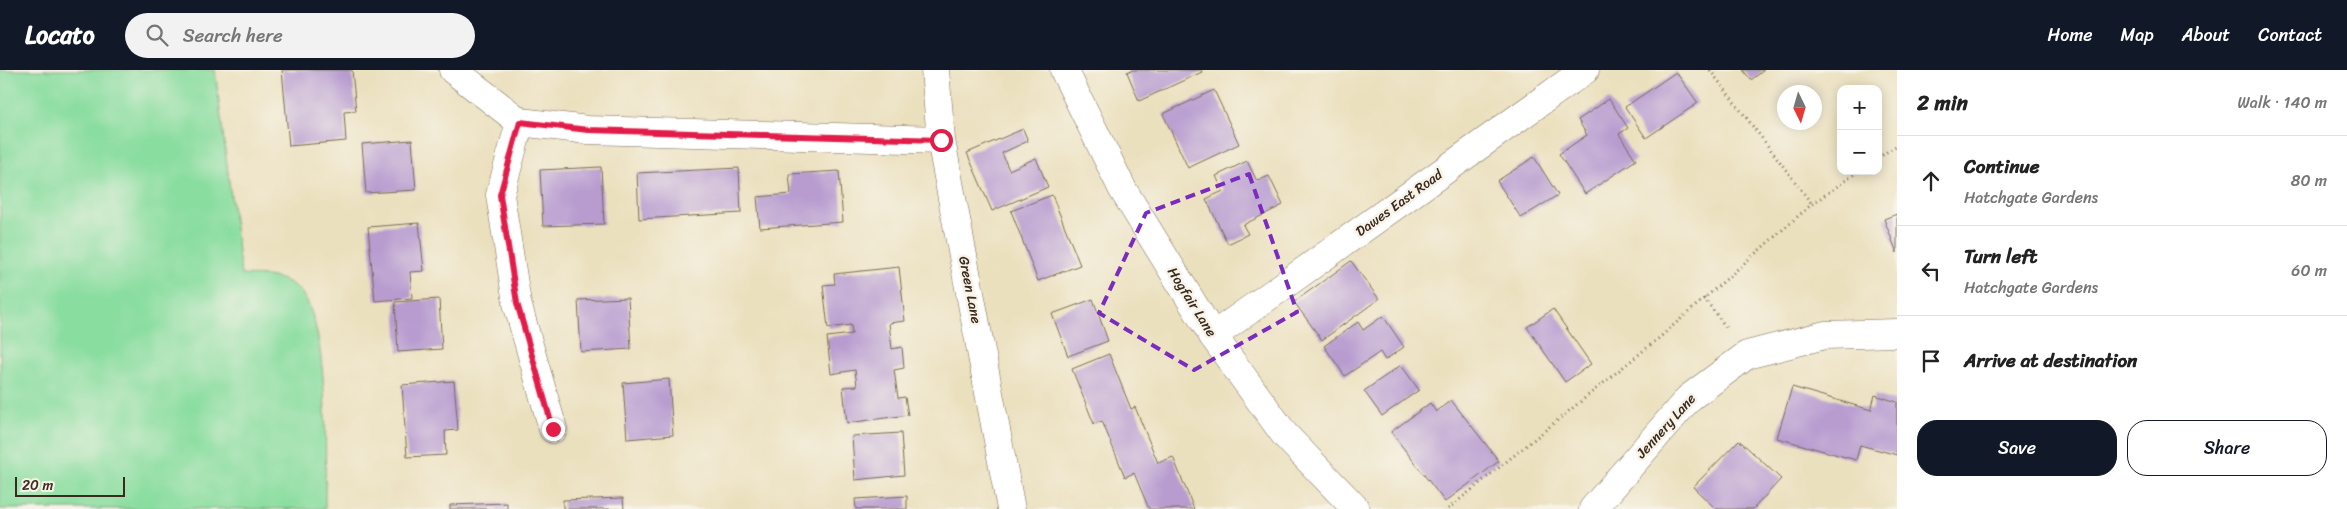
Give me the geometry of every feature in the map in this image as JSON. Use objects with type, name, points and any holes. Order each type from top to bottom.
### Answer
[{"type":"street","points":[[453,70],[520,122],[588,130],[941,140]]},
{"type":"street","name":"Green Lane","points":[[935,70],[941,140],[1011,509]]},
{"type":"street","name":"Hogfair Lane","points":[[1064,70],[1123,190],[1213,336],[1285,434],[1356,509]]},
{"type":"street","name":"Dawes East Road","points":[[1213,336],[1585,70]]},
{"type":"street","points":[[520,122],[500,195],[517,303],[553,429]]},
{"type":"street","name":"Jennery Lane","points":[[1593,509],[1689,398],[1747,356],[1825,334],[1897,334]]},
{"type":"path","points":[[1710,70],[1812,204]]},
{"type":"path","points":[[1882,155],[1897,145]]},
{"type":"path","points":[[1448,509],[1659,338],[1812,204],[1853,175]]},
{"type":"highlighted area","points":[[1249,174],[1297,312],[1194,370],[1099,313],[1146,213]]},
{"type":"green space","points":[[0,70],[215,70],[241,275],[276,278],[296,287],[308,303],[316,327],[324,391],[325,509],[0,509]]},
{"type":"building","points":[[282,70],[352,70],[356,111],[344,112],[346,141],[289,146]]},
{"type":"building","points":[[1132,70],[1201,70],[1202,72],[1139,101],[1127,72]]},
{"type":"building","points":[[1743,70],[1764,70],[1751,80]]},
{"type":"building","points":[[1676,72],[1698,103],[1646,138],[1625,107]]},
{"type":"building","points":[[1214,90],[1239,144],[1188,168],[1163,114]]},
{"type":"building","points":[[1609,99],[1628,128],[1619,134],[1636,160],[1585,194],[1559,154],[1587,135],[1578,120]]},
{"type":"building","points":[[1023,129],[1028,141],[1002,153],[1009,170],[1036,158],[1048,187],[992,211],[967,153]]},
{"type":"building","points":[[412,140],[416,190],[366,193],[362,144]]},
{"type":"building","points":[[1534,157],[1558,195],[1521,218],[1497,181]]},
{"type":"building","points":[[1247,161],[1257,181],[1269,176],[1283,205],[1243,225],[1248,234],[1228,244],[1206,199],[1223,191],[1216,176]]},
{"type":"building","points":[[601,167],[604,224],[543,226],[540,170]]},
{"type":"building","points":[[739,168],[741,213],[639,219],[637,173]]},
{"type":"building","points":[[839,171],[843,222],[760,228],[757,197],[791,194],[789,174]]},
{"type":"building","points":[[1052,195],[1080,265],[1038,281],[1011,211]]},
{"type":"building","points":[[1897,214],[1897,253],[1884,219]]},
{"type":"building","points":[[419,223],[424,271],[410,272],[412,298],[375,301],[368,227]]},
{"type":"building","points":[[1351,261],[1379,299],[1322,340],[1294,302]]},
{"type":"building","points":[[899,267],[905,321],[889,323],[892,349],[902,347],[904,368],[894,370],[898,398],[905,397],[908,415],[847,423],[843,387],[857,386],[855,370],[831,374],[827,337],[852,334],[851,325],[828,328],[823,285],[835,284],[834,274]]},
{"type":"building","points":[[628,298],[631,349],[581,352],[578,300]]},
{"type":"building","points":[[439,299],[442,349],[398,352],[395,302]]},
{"type":"building","points":[[1093,299],[1108,341],[1068,356],[1052,314]]},
{"type":"building","points":[[1553,309],[1591,364],[1565,382],[1527,327]]},
{"type":"building","points":[[1383,316],[1404,347],[1385,360],[1380,352],[1345,376],[1324,346],[1358,322],[1363,330]]},
{"type":"building","points":[[1109,354],[1131,409],[1135,407],[1158,463],[1173,457],[1194,509],[1149,509],[1134,473],[1125,477],[1102,421],[1094,424],[1072,369]]},
{"type":"building","points":[[1401,365],[1419,390],[1382,416],[1364,391]]},
{"type":"building","points":[[669,379],[673,435],[627,439],[623,383]]},
{"type":"building","points":[[454,381],[458,430],[445,431],[446,455],[407,457],[402,385]]},
{"type":"building","points":[[1792,387],[1871,410],[1875,395],[1897,402],[1897,455],[1860,445],[1856,460],[1777,438]]},
{"type":"building","points":[[1451,400],[1499,461],[1445,502],[1391,432],[1430,403],[1436,412]]},
{"type":"building","points":[[901,433],[904,475],[855,480],[852,436]]},
{"type":"building","points":[[1739,440],[1781,479],[1753,509],[1716,509],[1693,487]]},
{"type":"building","points":[[907,496],[907,509],[856,509],[855,499]]},
{"type":"building","points":[[623,498],[624,509],[563,509],[563,500]]},
{"type":"building","points":[[507,503],[507,509],[450,509],[450,505]]},
{"type":"route","points":[[553,429],[517,303],[500,195],[520,122],[588,130],[941,140]]}]
